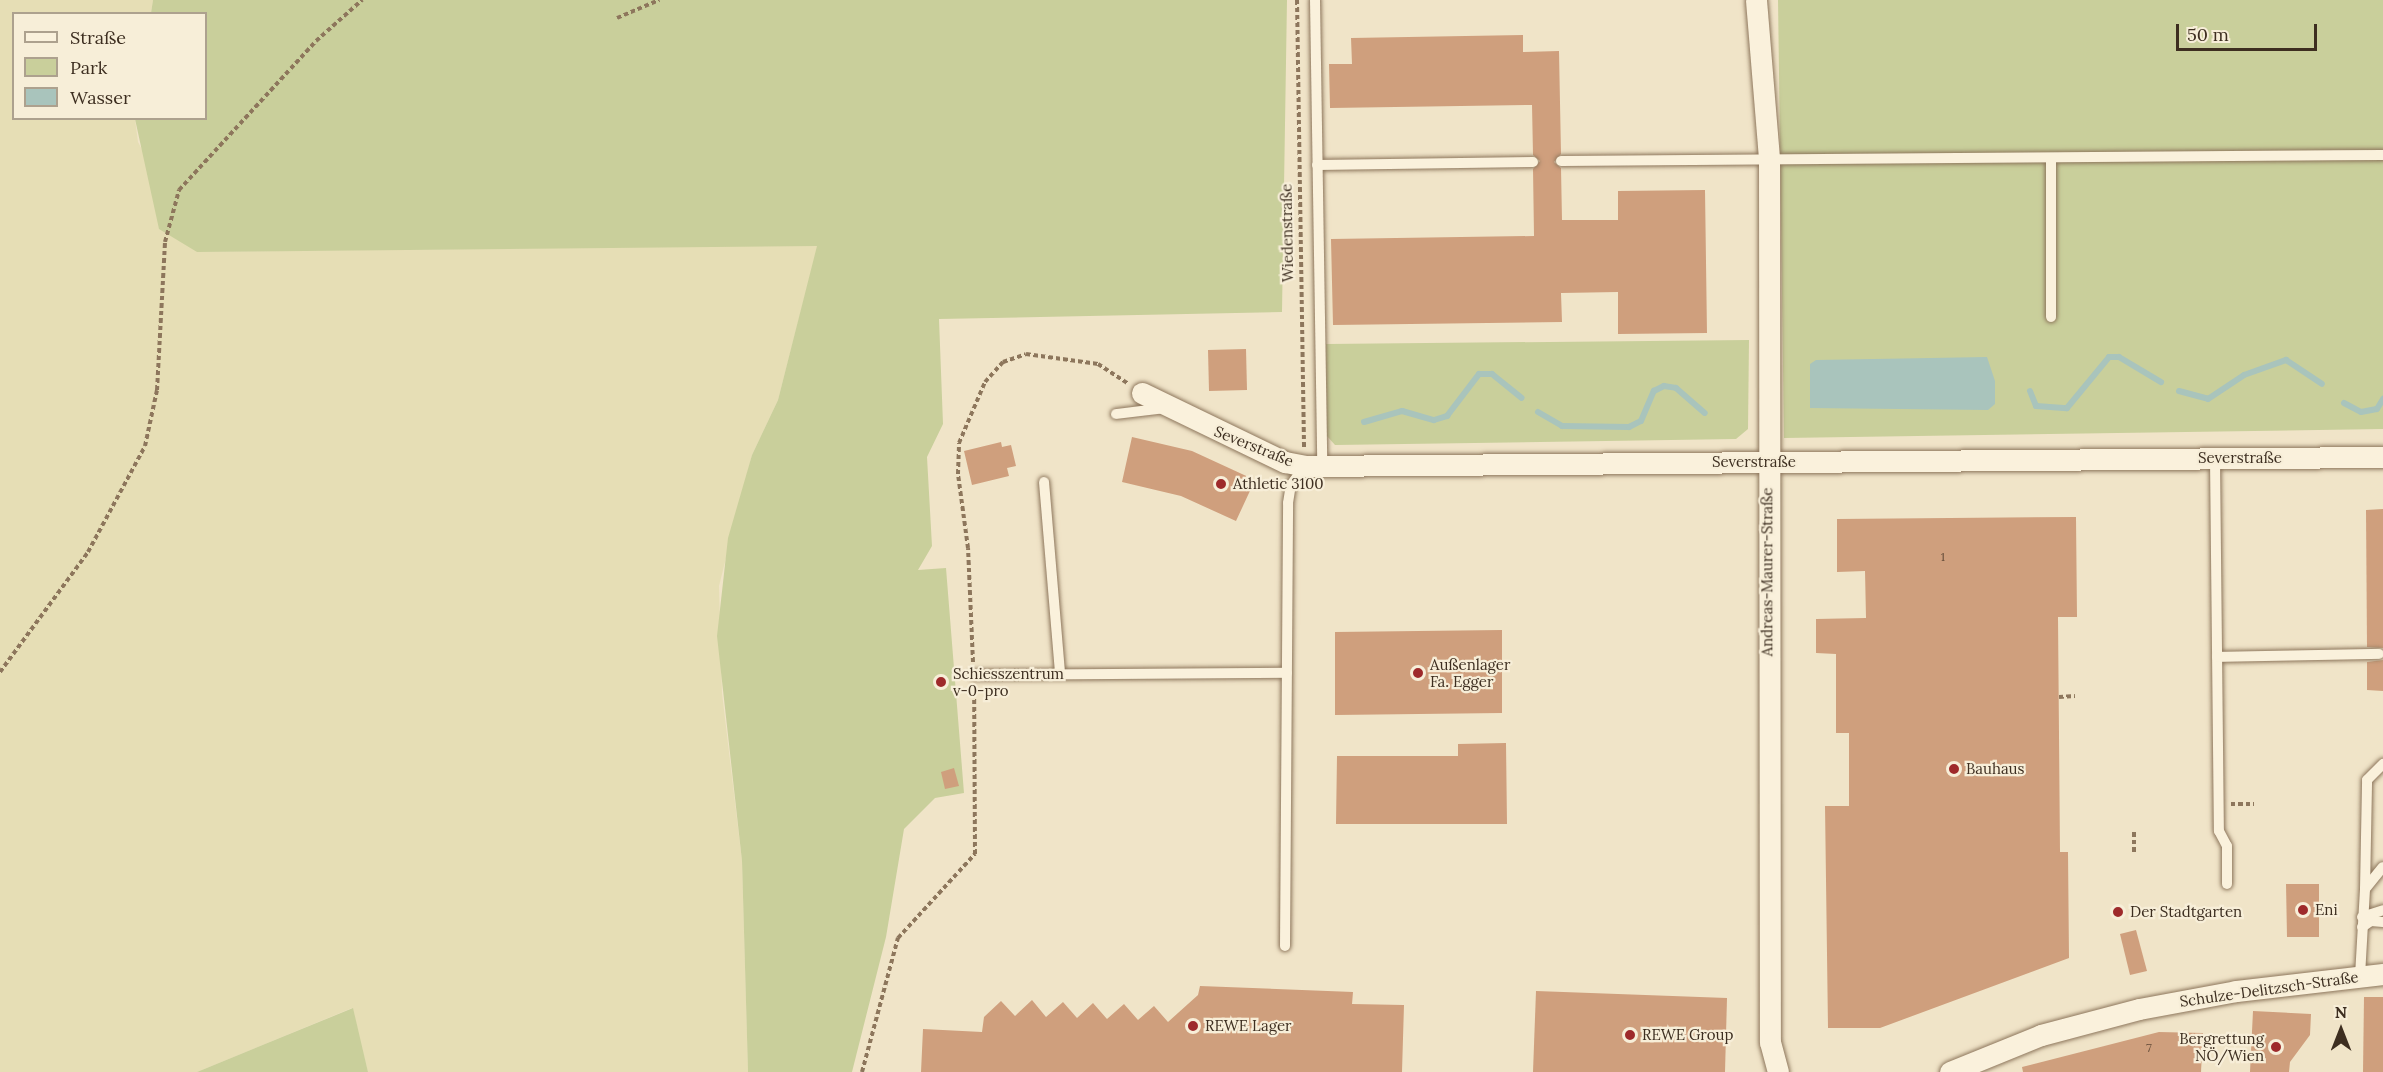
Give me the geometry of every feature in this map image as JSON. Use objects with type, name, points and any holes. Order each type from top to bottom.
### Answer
[{"type":"street","name":"Andreas-Maurer-Straße","points":[[1756,0],[1769,158],[1767,461],[1770,1042],[1778,1072]]},
{"type":"street","name":"Severstraße","points":[[1142,393],[1165,408],[1285,462],[1314,466],[2383,457]]},
{"type":"street","name":"Schulze-Delitzsch-Straße","points":[[1950,1072],[2041,1035],[2139,1009],[2383,974]]},
{"type":"lane","points":[[1285,946],[1288,503],[1291,485],[1314,466],[1317,165],[1315,0]]},
{"type":"lane","points":[[1561,161],[2383,155]]},
{"type":"lane","points":[[2051,159],[2051,317]]},
{"type":"lane","points":[[1317,165],[1533,162]]},
{"type":"lane","points":[[1116,414],[1165,408]]},
{"type":"lane","points":[[2215,459],[2218,804],[2227,884]]},
{"type":"lane","points":[[1044,482],[1060,671]]},
{"type":"lane","points":[[2217,657],[2379,654]]},
{"type":"lane","points":[[974,675],[1060,671],[1287,673]]},
{"type":"lane","points":[[2360,976],[2365,889],[2367,780],[2383,764]]},
{"type":"lane","points":[[2365,889],[2383,867]]},
{"type":"lane","points":[[2362,922],[2383,910]]},
{"type":"lane","points":[[2362,922],[2383,922]]},
{"type":"path","points":[[0,672],[88,552],[145,446],[157,390],[165,242],[179,190],[316,41],[362,0]]},
{"type":"path","points":[[617,18],[659,0]]},
{"type":"path","name":"Wiedenstraße","points":[[1297,0],[1314,466]]},
{"type":"path","points":[[2059,697],[2075,696]]},
{"type":"path","points":[[2218,804],[2254,804]]},
{"type":"path","points":[[2134,832],[2134,852]]},
{"type":"shaded area","points":[[0,0],[153,0],[151,12],[12,12],[12,120],[135,120],[138,142],[197,252],[818,245],[778,400],[752,455],[719,586],[722,693],[742,861],[748,1072],[368,1072],[352,1008],[197,1072],[0,1072]]},
{"type":"green space","points":[[153,0],[1287,0],[1282,312],[939,319],[943,424],[927,457],[932,546],[918,570],[946,568],[964,793],[935,798],[904,829],[886,937],[852,1072],[748,1072],[742,861],[717,636],[728,538],[752,455],[778,400],[817,246],[197,252],[159,229],[135,120],[207,120],[207,12],[151,12]]},
{"type":"green space","points":[[1778,0],[2383,0],[2383,429],[1784,438]]},
{"type":"green space","points":[[1749,340],[1748,429],[1736,439],[1335,445],[1327,436],[1326,344]]},
{"type":"green space","points":[[353,1008],[368,1072],[197,1072]]},
{"type":"water","points":[[1987,357],[1995,381],[1995,404],[1988,410],[1810,408],[1810,364],[1816,360]]},
{"type":"building","points":[[1523,35],[1523,52],[1559,51],[1561,154],[1554,162],[1561,168],[1562,220],[1618,220],[1618,191],[1705,190],[1707,333],[1618,334],[1618,292],[1561,293],[1562,322],[1333,325],[1331,239],[1534,236],[1533,169],[1540,161],[1533,155],[1532,105],[1330,108],[1329,64],[1352,64],[1351,38]]},
{"type":"building","points":[[1246,349],[1247,390],[1209,391],[1208,350]]},
{"type":"building","points":[[1132,437],[1192,451],[1255,480],[1236,521],[1181,496],[1122,482]]},
{"type":"building","points":[[1001,442],[1002,447],[1011,445],[1016,466],[1007,468],[1009,476],[972,485],[964,451]]},
{"type":"building","points":[[2383,509],[2383,648],[2367,647],[2366,510]]},
{"type":"building","name":"Bauhaus","points":[[2076,517],[2077,617],[2058,617],[2060,852],[2068,852],[2069,958],[1880,1028],[1828,1028],[1825,806],[1849,806],[1849,733],[1836,733],[1836,654],[1816,653],[1816,619],[1866,618],[1865,571],[1837,572],[1837,519]]},
{"type":"building","name":"Außenlager Fa. Egger","points":[[1502,630],[1502,713],[1335,715],[1335,632]]},
{"type":"building","points":[[2383,660],[2383,691],[2367,690],[2367,662]]},
{"type":"building","points":[[1506,743],[1507,824],[1336,824],[1337,756],[1458,756],[1458,744]]},
{"type":"building","points":[[954,768],[959,786],[945,789],[941,772]]},
{"type":"building","name":"Eni","points":[[2286,884],[2319,884],[2319,937],[2287,937]]},
{"type":"building","points":[[2136,930],[2147,971],[2130,975],[2120,934]]},
{"type":"building","name":"REWE Lager","points":[[1200,986],[1353,992],[1352,1004],[1404,1005],[1402,1072],[921,1072],[923,1029],[982,1032],[984,1017],[1001,1001],[1015,1016],[1032,1000],[1046,1017],[1063,1002],[1077,1018],[1093,1003],[1107,1019],[1124,1004],[1138,1020],[1154,1006],[1168,1022],[1198,995]]},
{"type":"building","name":"REWE Group","points":[[1536,991],[1727,998],[1725,1072],[1533,1072]]},
{"type":"building","points":[[2364,997],[2383,997],[2383,1072],[2363,1072]]},
{"type":"building","name":"Bergrettung NÖ/Wien","points":[[2253,1011],[2311,1014],[2310,1035],[2290,1062],[2289,1072],[2250,1072]]},
{"type":"building","points":[[2159,1032],[2203,1033],[2201,1072],[2023,1072],[2022,1067]]},
{"type":"waterway","points":[[2030,391],[2036,406],[2067,408],[2109,357],[2119,357],[2161,382]]},
{"type":"waterway","points":[[2179,391],[2208,399],[2244,375],[2286,360],[2322,384]]},
{"type":"waterway","points":[[1364,422],[1402,411],[1434,420],[1447,416],[1479,374],[1492,374],[1522,398]]},
{"type":"waterway","points":[[1538,412],[1562,426],[1629,427],[1641,421],[1654,391],[1664,386],[1676,388],[1705,413]]},
{"type":"waterway","points":[[2344,403],[2361,412],[2377,409],[2383,399]]},
{"type":"place","name":"Athletic 3100","points":[[1221,484]]},
{"type":"place","name":"Außenlager Fa. Egger","points":[[1418,673]]},
{"type":"place","name":"Schiesszentrum v-0-pro","points":[[941,682]]},
{"type":"place","name":"Bauhaus","points":[[1954,769]]},
{"type":"place","name":"Eni","points":[[2303,910]]},
{"type":"place","name":"Der Stadtgarten","points":[[2118,912]]},
{"type":"place","name":"REWE Lager","points":[[1193,1026]]},
{"type":"place","name":"REWE Group","points":[[1630,1035]]},
{"type":"place","name":"Bergrettung NÖ/Wien","points":[[2276,1047]]}]
